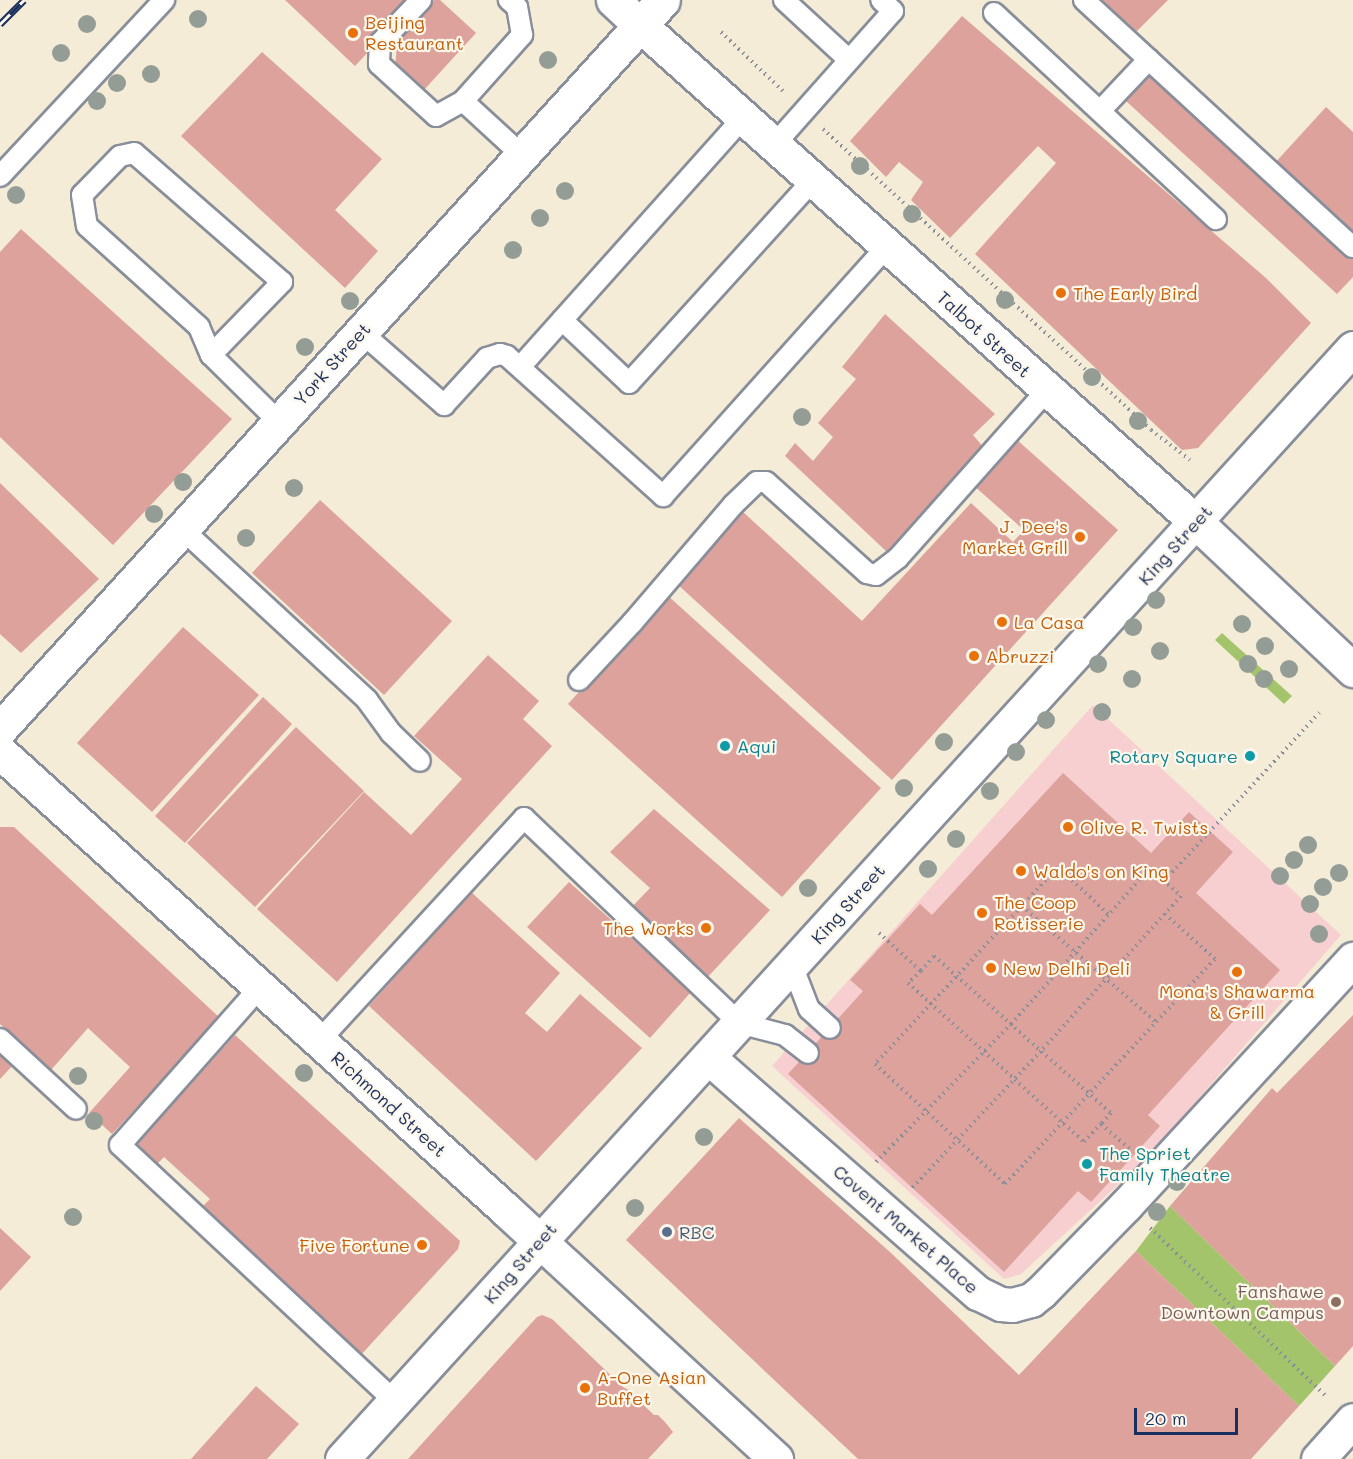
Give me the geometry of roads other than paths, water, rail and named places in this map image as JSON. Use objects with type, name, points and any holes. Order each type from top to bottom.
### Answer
[{"type":"main road","name":"Talbot Street","points":[[614,0],[1196,522],[1353,670]]},
{"type":"main road","name":"York Street","points":[[0,729],[663,0]]},
{"type":"main road","name":"King Street","points":[[342,1459],[1353,348]]},
{"type":"main road","name":"Richmond Street","points":[[0,752],[776,1459]]},
{"type":"main road","name":"Covent Market Place","points":[[708,1057],[978,1293],[1001,1304],[1012,1305],[1032,1300],[1126,1205],[1353,959]]},
{"type":"main road","points":[[1318,1459],[1353,1421]]},
{"type":"lane","points":[[0,176],[164,0]]},
{"type":"lane","points":[[421,0],[380,43],[379,64],[436,116],[463,101],[522,35],[517,2]]},
{"type":"lane","points":[[784,0],[849,60]]},
{"type":"lane","points":[[774,145],[893,10],[881,0]]},
{"type":"lane","points":[[1084,0],[1353,247]]},
{"type":"lane","points":[[994,13],[1216,219]]},
{"type":"lane","points":[[1100,111],[1149,59]]},
{"type":"lane","points":[[463,101],[522,155]]},
{"type":"lane","points":[[521,366],[744,117]]},
{"type":"lane","points":[[211,355],[282,282],[134,153],[120,156],[82,195],[87,226],[199,327],[211,355],[279,422]]},
{"type":"lane","points":[[562,320],[629,383],[813,180]]},
{"type":"lane","points":[[361,332],[444,405],[487,358],[493,355],[507,356],[521,366],[663,496],[887,246]]},
{"type":"lane","points":[[579,680],[733,505],[757,482],[766,482],[867,573],[876,575],[898,558],[1047,390]]},
{"type":"lane","points":[[182,529],[367,700],[391,733],[420,761]]},
{"type":"lane","points":[[319,1041],[524,818],[739,1023],[785,1035],[808,1053]]},
{"type":"lane","points":[[792,965],[809,1009],[830,1029]]},
{"type":"lane","points":[[260,987],[120,1145],[396,1402]]},
{"type":"lane","points":[[0,1039],[76,1109]]},
{"type":"railway","points":[[0,24],[24,0]]},
{"type":"place","name":"Beijing Restaurant","points":[[353,33]]},
{"type":"place","name":"The Early Bird","points":[[1061,293]]},
{"type":"place","name":"J. Dee's Market Grill","points":[[1080,537]]},
{"type":"place","name":"La Casa","points":[[1002,622]]},
{"type":"place","name":"Abruzzi","points":[[974,656]]},
{"type":"place","name":"Aqui","points":[[725,746]]},
{"type":"place","name":"Rotary Square","points":[[1250,756]]},
{"type":"place","name":"Olive R. Twists","points":[[1068,827]]},
{"type":"place","name":"Waldo's on King","points":[[1021,871]]},
{"type":"place","name":"The Coop Rotisserie","points":[[982,913]]},
{"type":"place","name":"The Works","points":[[706,928]]},
{"type":"place","name":"New Delhi Deli","points":[[991,968]]},
{"type":"place","name":"Mona's Shawarma & Grill","points":[[1237,972]]},
{"type":"place","name":"The Spriet Family Theatre","points":[[1087,1164]]},
{"type":"place","name":"RBC","points":[[667,1232]]},
{"type":"place","name":"Five Fortune","points":[[422,1245]]},
{"type":"place","name":"Fanshawe Downtown Campus","points":[[1336,1302]]},
{"type":"place","name":"A-One Asian Buffet","points":[[585,1388]]}]
